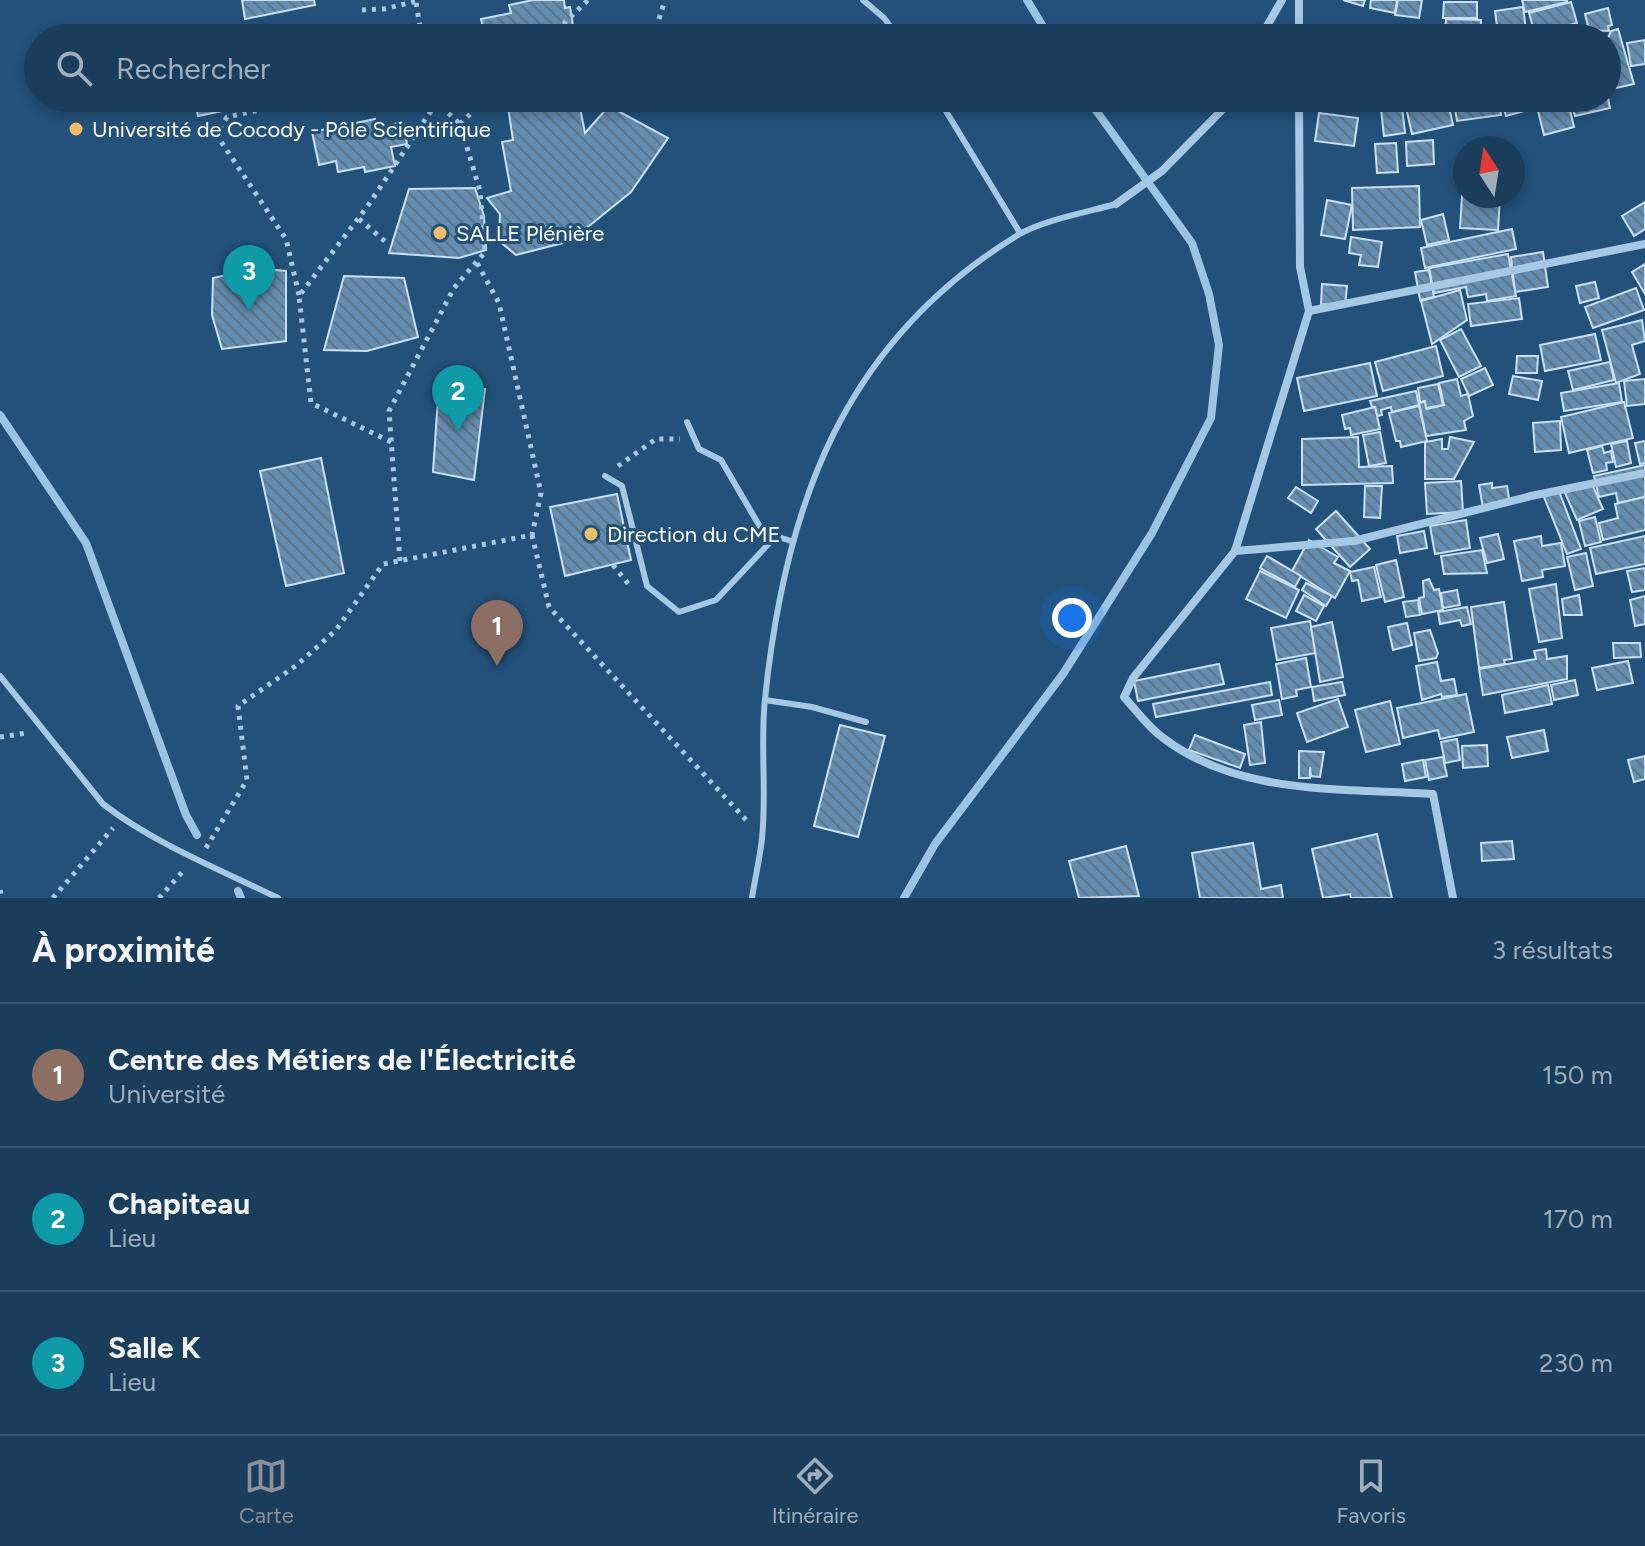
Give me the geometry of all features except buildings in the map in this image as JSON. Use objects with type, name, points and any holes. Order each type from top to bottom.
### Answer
[{"type":"street","points":[[1268,24],[1282,0]]},
{"type":"street","points":[[1299,0],[1299,24]]},
{"type":"street","points":[[1116,204],[1162,171],[1220,112]]},
{"type":"street","points":[[1299,112],[1300,267],[1309,311],[1235,551],[1133,678],[1124,697],[1162,737],[1220,769],[1259,782],[1433,794],[1453,898]]},
{"type":"street","points":[[1309,311],[1645,244]]},
{"type":"street","points":[[1235,551],[1354,541],[1531,496],[1645,473]]},
{"type":"lane","points":[[863,0],[888,24]]},
{"type":"lane","points":[[947,112],[1020,233]]},
{"type":"lane","points":[[752,898],[762,837],[765,700],[791,541],[823,450],[857,390],[900,332],[948,285],[1020,233],[1116,204]]},
{"type":"lane","points":[[687,422],[699,449],[721,460],[763,532],[791,541]]},
{"type":"lane","points":[[605,476],[622,486],[647,586],[679,612],[716,600],[776,536]]},
{"type":"lane","points":[[0,676],[103,804],[121,818],[198,860],[278,898]]},
{"type":"lane","points":[[765,700],[812,707],[866,722]]},
{"type":"path","points":[[563,24],[588,0]]},
{"type":"path","points":[[657,24],[665,0]]},
{"type":"path","points":[[362,10],[417,1],[420,24]]},
{"type":"path","points":[[250,112],[227,117],[216,134],[286,239],[299,296],[311,403],[392,442]]},
{"type":"path","points":[[299,296],[359,219],[430,112]]},
{"type":"path","points":[[400,561],[389,411],[454,288],[485,252],[480,191],[460,124],[447,112]]},
{"type":"path","points":[[460,124],[472,112]]},
{"type":"path","points":[[359,219],[387,243]]},
{"type":"path","points":[[476,261],[499,303],[541,493],[532,535],[549,607],[762,837]]},
{"type":"path","points":[[605,476],[656,439],[695,439]]},
{"type":"path","points":[[159,898],[187,867],[198,860],[247,780],[238,706],[297,665],[336,630],[383,564],[532,535]]},
{"type":"path","points":[[0,737],[44,731]]},
{"type":"path","points":[[53,898],[121,818]]},
{"type":"path","points":[[0,890],[2,898]]},
{"type":"waterway","points":[[1027,0],[1042,24]]},
{"type":"waterway","points":[[904,898],[935,844],[1063,674],[1152,533],[1211,418],[1219,345],[1209,294],[1192,243],[1097,112]]},
{"type":"waterway","points":[[0,415],[86,543],[186,815],[197,835]]},
{"type":"waterway","points":[[238,891],[241,898]]},
{"type":"place","name":"Université de Cocody - Pôle Scientifique","points":[[76,129]]},
{"type":"place","name":"SALLE Plénière","points":[[440,233]]},
{"type":"place","name":"Salle K","points":[[249,311]]},
{"type":"place","name":"Chapiteau","points":[[458,431]]},
{"type":"place","name":"Direction du CME","points":[[591,534]]},
{"type":"place","name":"Centre des Métiers de l'Électricité","points":[[497,666]]}]
